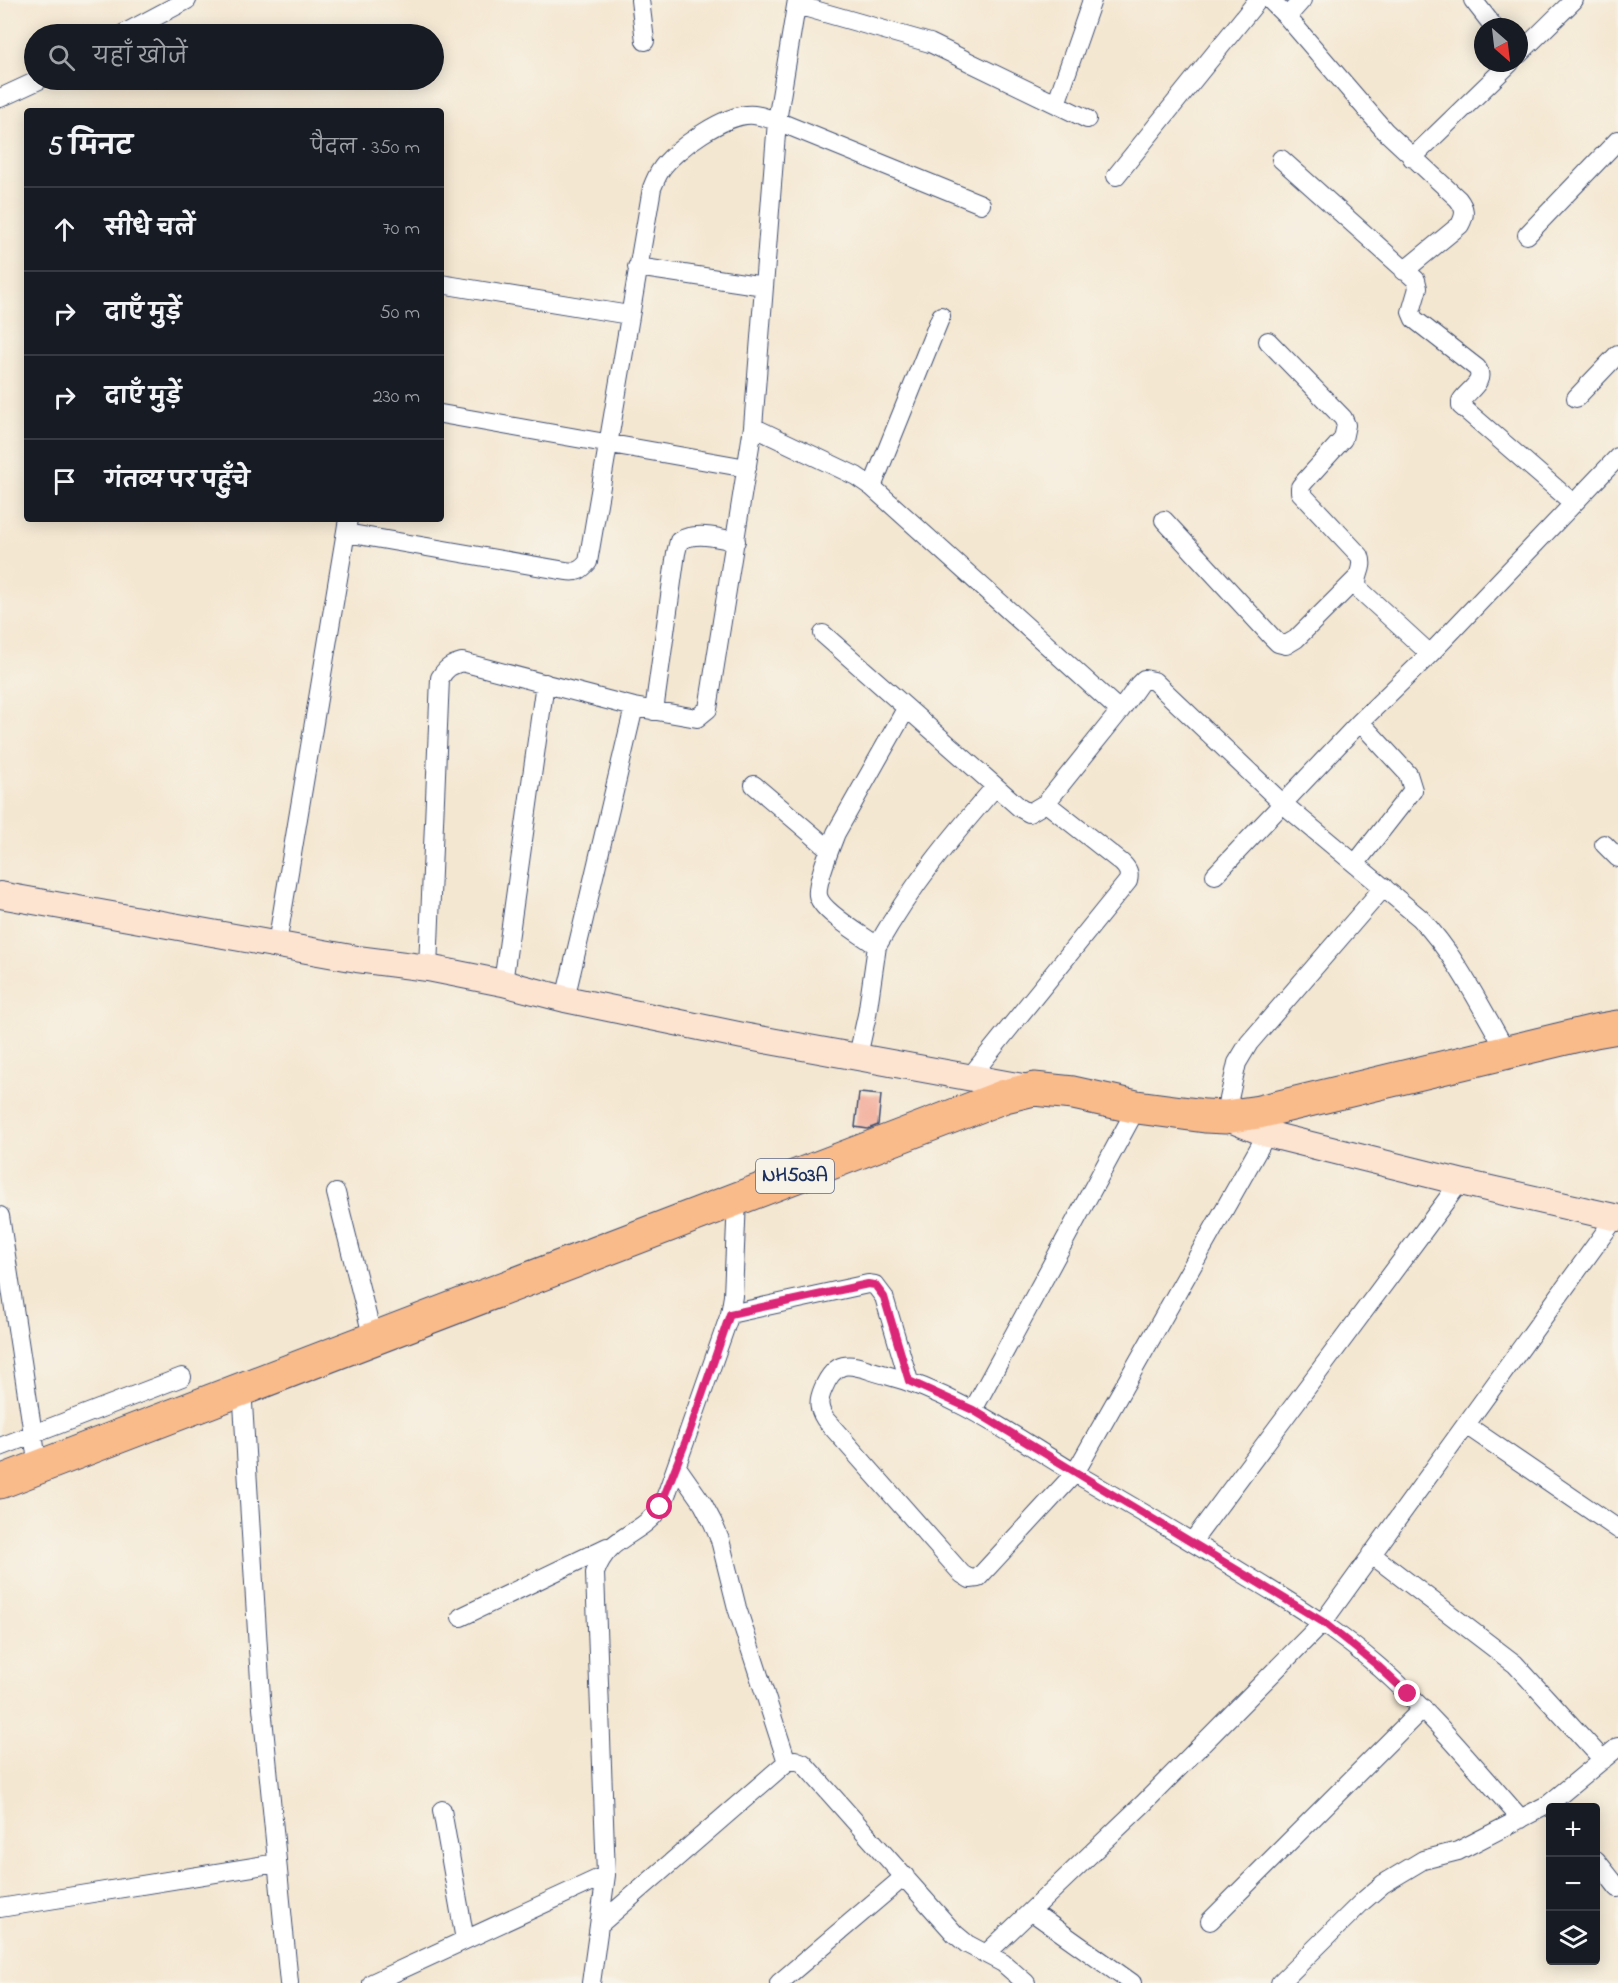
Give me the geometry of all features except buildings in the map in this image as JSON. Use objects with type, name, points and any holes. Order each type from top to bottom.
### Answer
[{"type":"highway","name":"NH503A","points":[[0,1482],[242,1387],[373,1339],[983,1104],[1034,1089],[1073,1093],[1137,1107],[1225,1117],[1270,1109],[1618,1027]]},
{"type":"street","points":[[142,24],[187,0]]},
{"type":"street","points":[[640,0],[645,41]]},
{"type":"street","points":[[1056,104],[1092,0]]},
{"type":"street","points":[[1116,176],[1258,0]]},
{"type":"street","points":[[1270,0],[1385,131],[1464,207],[1465,217],[1460,225],[1404,271]]},
{"type":"street","points":[[1287,17],[1302,0]]},
{"type":"street","points":[[1473,0],[1487,18]]},
{"type":"street","points":[[1528,45],[1574,0]]},
{"type":"street","points":[[428,968],[440,678],[444,671],[452,664],[462,662],[654,711],[697,718],[708,709],[753,427],[777,122],[797,3],[930,43],[1087,119]]},
{"type":"street","points":[[1412,158],[1501,72]]},
{"type":"street","points":[[0,98],[24,87]]},
{"type":"street","points":[[277,944],[347,526],[576,573],[588,562],[652,188],[660,171],[673,157],[688,144],[716,127],[735,118],[753,115],[777,122],[981,204]]},
{"type":"street","points":[[1527,235],[1618,140]]},
{"type":"street","points":[[1281,159],[1416,280],[1418,288],[1410,312],[1414,320],[1477,368],[1481,374],[1481,379],[1461,401],[1461,406],[1573,503]]},
{"type":"street","points":[[637,267],[764,286]]},
{"type":"street","points":[[444,284],[629,315]]},
{"type":"street","points":[[872,487],[941,316]]},
{"type":"street","points":[[1164,520],[1278,643],[1286,645],[1296,639],[1357,578],[1362,569],[1360,556],[1300,492],[1300,487],[1343,439],[1346,425],[1343,418],[1269,341]]},
{"type":"street","points":[[1576,398],[1618,354]]},
{"type":"street","points":[[444,415],[747,468]]},
{"type":"street","points":[[753,427],[856,476],[872,487],[1120,711]]},
{"type":"street","points":[[1215,875],[1618,457]]},
{"type":"street","points":[[654,711],[679,541],[688,536],[698,535],[736,541]]},
{"type":"street","points":[[1357,578],[1358,588],[1362,594],[1430,654]]},
{"type":"street","points":[[823,634],[995,787],[1029,813],[1046,803],[1120,711],[1138,684],[1144,679],[1154,681],[1282,803],[1420,918],[1450,955],[1507,1052]]},
{"type":"street","points":[[502,983],[545,683]]},
{"type":"street","points":[[565,999],[634,707]]},
{"type":"street","points":[[877,946],[824,907],[820,902],[818,888],[829,849],[906,709]]},
{"type":"street","points":[[1356,863],[1413,790],[1408,774],[1360,723]]},
{"type":"street","points":[[754,785],[829,849]]},
{"type":"street","points":[[858,1056],[867,1015],[877,946],[901,905],[940,851],[995,787]]},
{"type":"street","points":[[969,1078],[1128,881],[1130,875],[1128,868],[1046,803]]},
{"type":"street","points":[[1604,844],[1618,858]]},
{"type":"street","points":[[987,1953],[1143,1804],[1323,1622],[1617,1217],[1460,1182],[1267,1134],[1225,1117],[1237,1063],[1249,1043],[1383,887]]},
{"type":"street","points":[[0,895],[428,968],[743,1036],[1034,1089]]},
{"type":"street","points":[[973,1410],[1137,1107]]},
{"type":"street","points":[[1267,1134],[1075,1473],[978,1578],[970,1579],[962,1574],[820,1412],[819,1402],[829,1375],[834,1369],[851,1365],[909,1381],[973,1410],[1075,1473],[1323,1622],[1378,1666],[1423,1708],[1521,1819]]},
{"type":"street","points":[[1192,1542],[1460,1182]]},
{"type":"street","points":[[336,1193],[373,1339]]},
{"type":"street","points":[[461,1617],[612,1545],[635,1530],[660,1507],[677,1467],[730,1314],[733,1296],[737,1199]]},
{"type":"street","points":[[0,1216],[38,1467]]},
{"type":"street","points":[[730,1314],[868,1284],[875,1285],[884,1297],[909,1381]]},
{"type":"street","points":[[0,1447],[182,1377]]},
{"type":"street","points":[[242,1387],[261,1697],[289,1983]]},
{"type":"street","points":[[1466,1425],[1618,1529]]},
{"type":"street","points":[[677,1467],[703,1504],[720,1540],[737,1608],[786,1762]]},
{"type":"street","points":[[591,1983],[606,1875],[595,1574],[600,1559],[612,1545]]},
{"type":"street","points":[[1371,1554],[1515,1664],[1603,1760]]},
{"type":"street","points":[[1210,1921],[1423,1708]]},
{"type":"street","points":[[1554,1803],[1618,1747]]},
{"type":"street","points":[[599,1925],[786,1762],[795,1760],[803,1763],[955,1934],[967,1944],[1003,1963],[1026,1983]]},
{"type":"street","points":[[1280,1983],[1383,1884],[1423,1860],[1458,1851],[1546,1808]]},
{"type":"street","points":[[442,1810],[465,1940]]},
{"type":"street","points":[[0,1908],[277,1863]]},
{"type":"street","points":[[1600,1865],[1618,1888]]},
{"type":"street","points":[[372,1983],[606,1875]]},
{"type":"street","points":[[779,1983],[905,1876]]},
{"type":"street","points":[[1031,1911],[1132,1983]]},
{"type":"route","points":[[660,1507],[689,1433],[730,1314],[868,1284],[875,1285],[884,1297],[909,1381],[973,1410],[1323,1622],[1378,1666],[1408,1694]]}]
